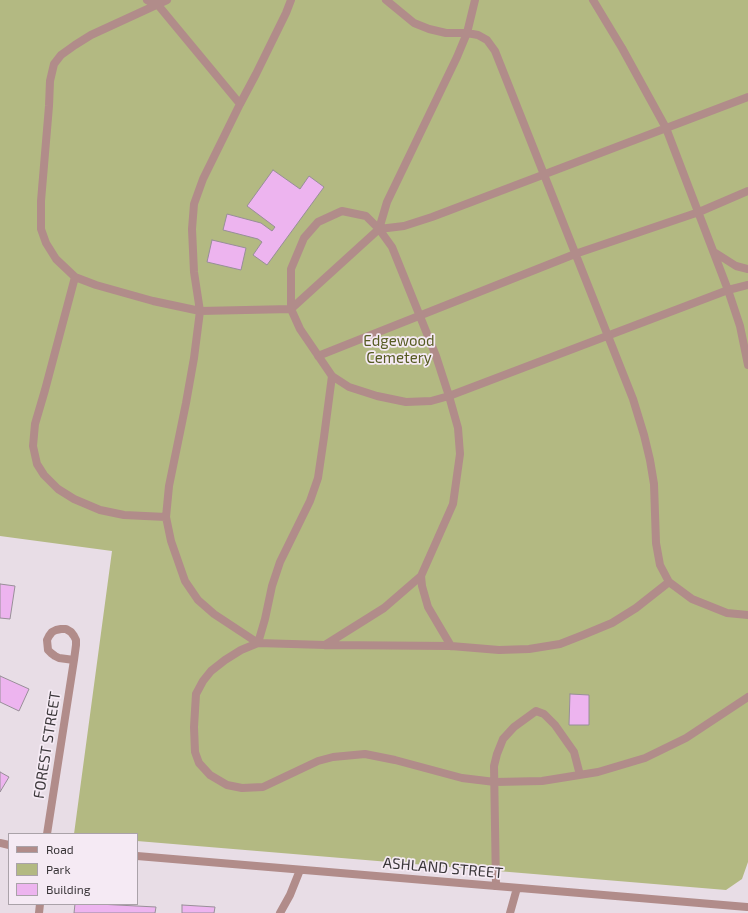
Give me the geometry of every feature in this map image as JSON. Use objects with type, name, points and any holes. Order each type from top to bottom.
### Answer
[{"type":"street","points":[[147,0],[158,5],[240,104]]},
{"type":"street","points":[[167,0],[91,35],[61,55],[54,64],[50,81],[41,201],[41,229],[46,243],[56,259],[75,277],[96,285],[153,302],[200,311],[291,309],[379,229],[387,202],[467,33],[476,0]]},
{"type":"street","points":[[258,643],[214,614],[198,600],[182,574],[171,541],[166,517],[169,486],[194,358],[200,311],[194,272],[192,229],[194,204],[203,179],[256,74],[291,0]]},
{"type":"street","points":[[386,0],[414,23],[429,29],[446,33],[467,33],[478,35],[487,40],[495,51],[633,399],[644,435],[654,484],[656,543],[660,565],[669,582],[692,599],[727,613],[748,615]]},
{"type":"street","points":[[593,0],[622,48],[666,128],[728,290],[740,326],[748,364]]},
{"type":"street","points":[[379,229],[404,226],[432,217],[748,97]]},
{"type":"street","points":[[318,356],[575,254],[699,212],[748,191]]},
{"type":"street","points":[[325,645],[384,608],[421,576],[453,504],[460,454],[458,428],[449,396],[436,356],[392,247],[379,229],[366,216],[342,211],[318,222],[304,238],[291,269],[291,309],[300,329],[332,376],[349,387],[377,396],[406,402],[431,400],[449,396],[728,290],[748,285]]},
{"type":"street","points":[[714,252],[736,266],[748,269]]},
{"type":"street","points":[[75,277],[35,424],[33,446],[37,464],[44,475],[58,488],[74,499],[100,510],[124,515],[166,517]]},
{"type":"street","points":[[258,643],[272,586],[280,562],[310,501],[318,478],[332,376]]},
{"type":"street","points":[[421,576],[422,586],[428,607],[451,646]]},
{"type":"street","points":[[669,582],[636,608],[612,623],[560,644],[529,649],[499,650],[451,646],[258,643],[241,650],[211,671],[203,681],[196,694],[194,727],[195,752],[199,763],[210,775],[227,785],[242,788],[263,786],[318,761],[333,757],[364,754],[395,760],[462,778],[495,782],[542,781],[598,772],[645,758],[686,738],[748,697]]},
{"type":"street","name":"FOREST STREET","points":[[48,833],[74,660]]},
{"type":"street","points":[[496,886],[494,766],[503,739],[514,727],[536,711],[544,714],[555,725],[574,752],[580,775]]},
{"type":"street","name":"ASHLAND STREET","points":[[138,856],[746,908]]},
{"type":"street","points":[[280,913],[290,895],[300,870]]},
{"type":"street","points":[[510,913],[517,888]]},
{"type":"green space","name":"Edgewood Cemetery","points":[[0,0],[748,0],[748,862],[742,879],[726,890],[138,841],[138,833],[74,833],[112,551],[0,536]]},
{"type":"building","points":[[273,170],[300,189],[309,176],[324,187],[267,265],[253,255],[262,242],[258,239],[223,230],[227,214],[261,223],[272,231],[275,227],[247,206]]},
{"type":"building","points":[[212,240],[246,248],[241,270],[207,262]]},
{"type":"building","points":[[0,584],[15,586],[10,619],[0,618]]},
{"type":"building","points":[[0,676],[29,689],[19,711],[0,702]]},
{"type":"building","points":[[570,694],[589,695],[589,725],[569,725]]},
{"type":"building","points":[[0,772],[9,777],[0,792]]},
{"type":"building","points":[[75,905],[156,907],[155,913],[74,913]]},
{"type":"building","points":[[182,905],[215,907],[214,913],[182,913]]}]
